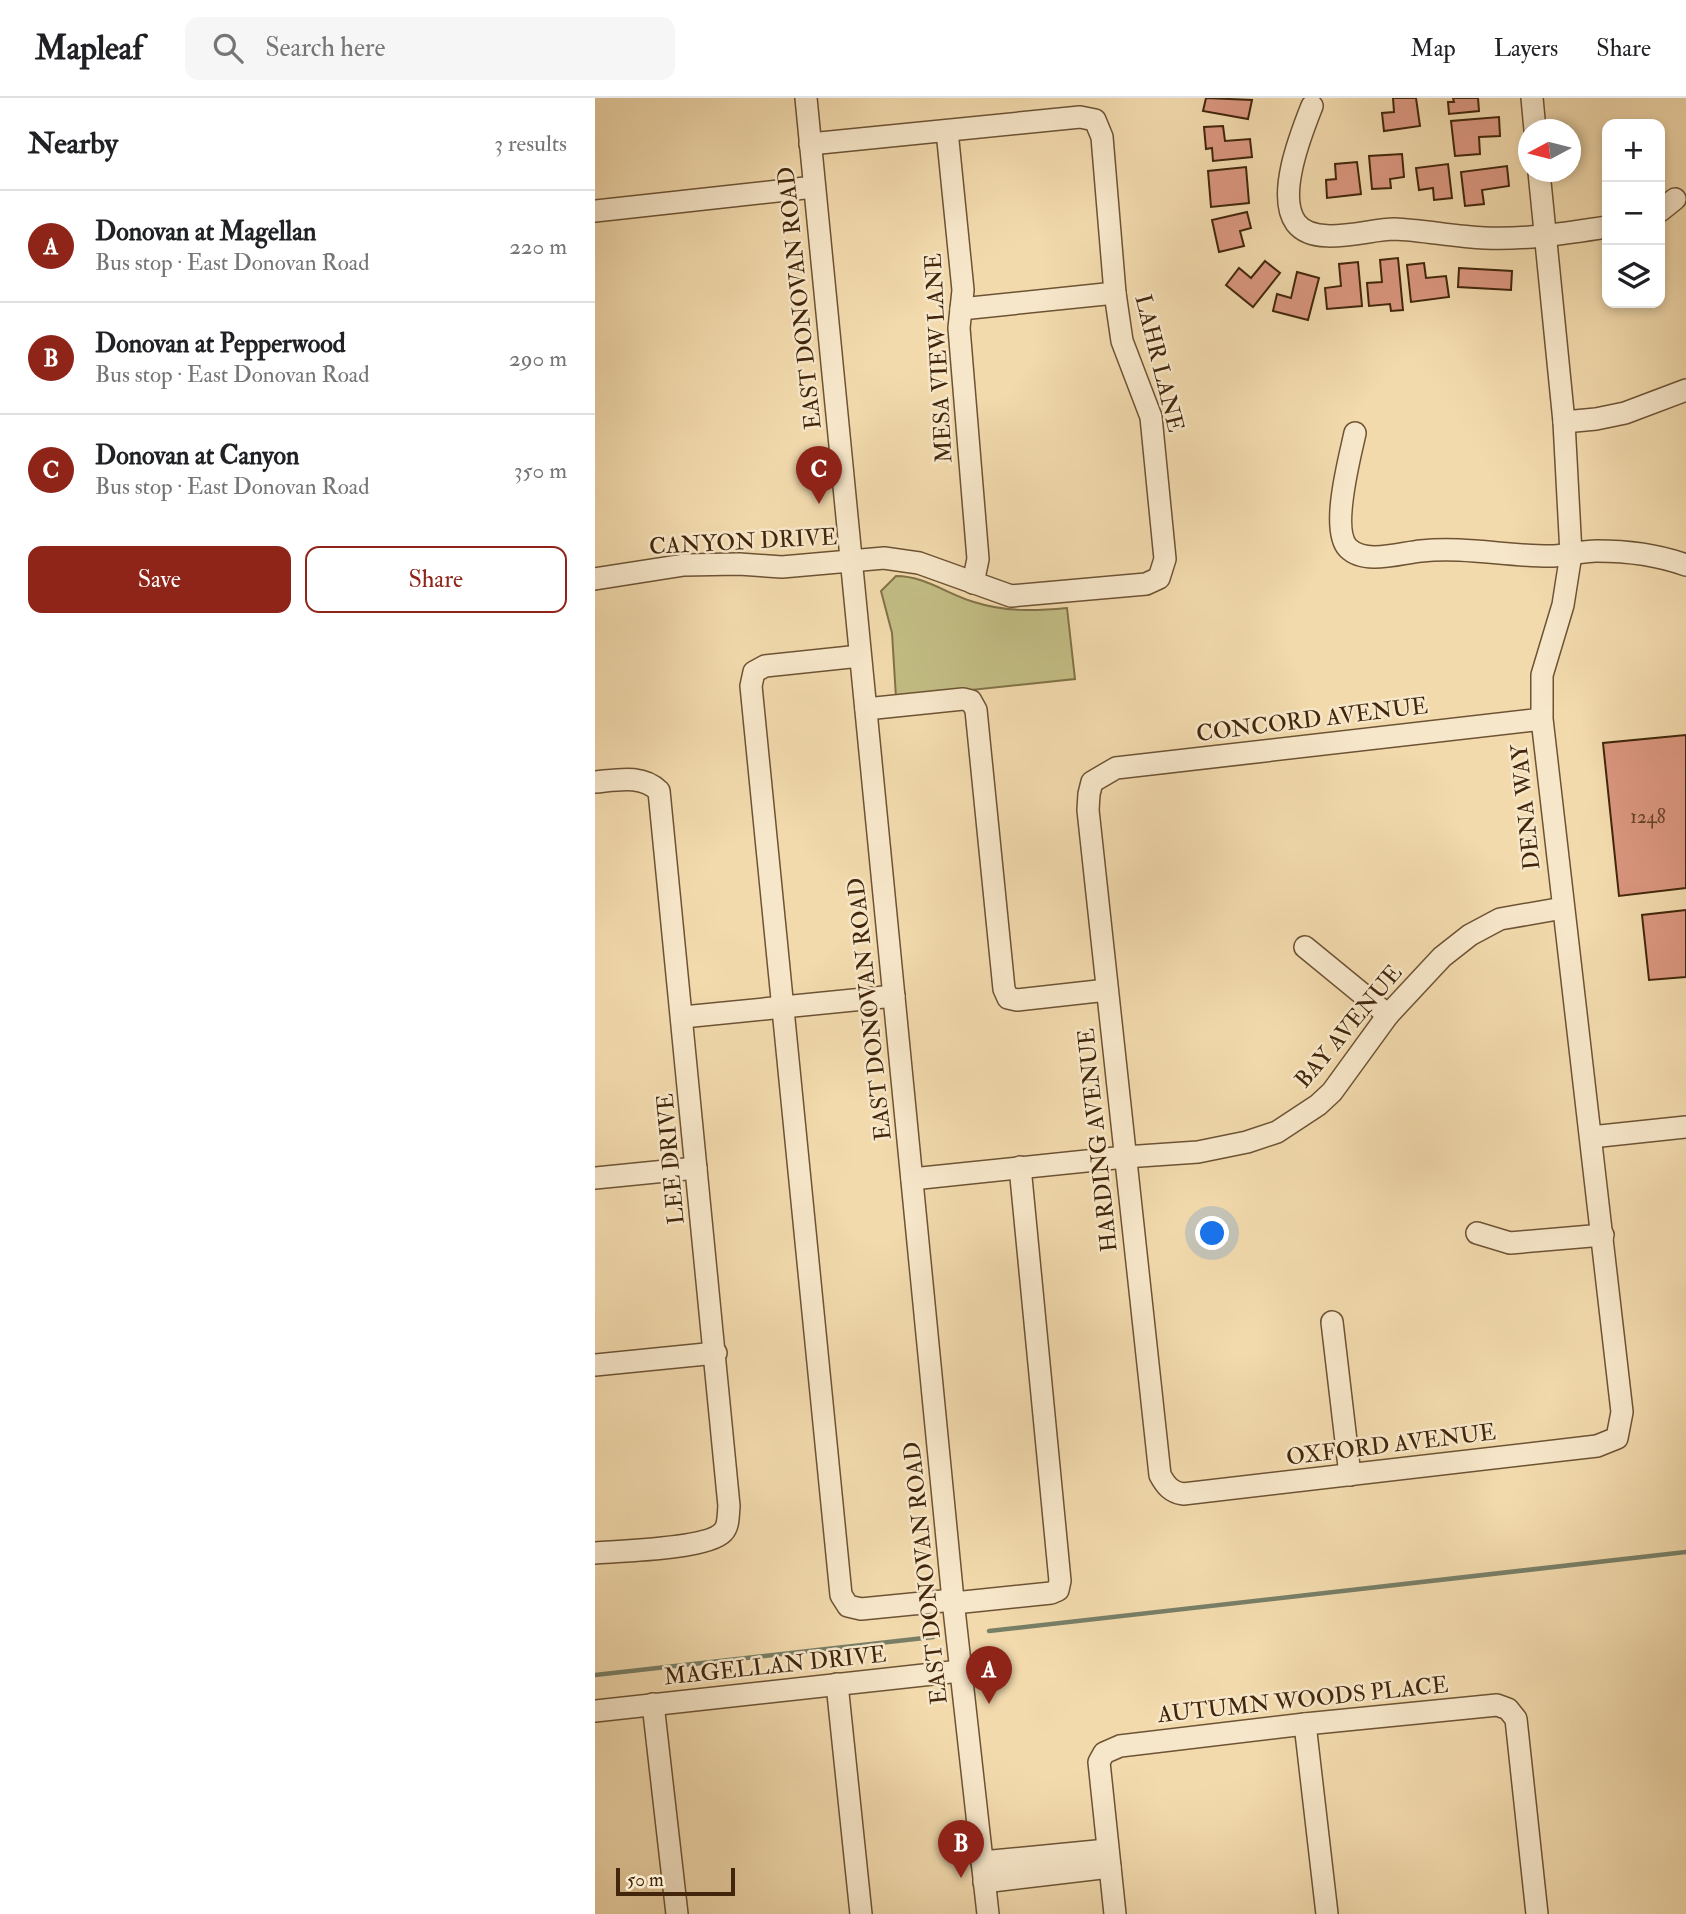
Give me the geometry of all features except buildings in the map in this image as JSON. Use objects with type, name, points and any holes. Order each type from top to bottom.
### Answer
[{"type":"street","name":"EAST DONOVAN ROAD","points":[[806,98],[960,1671],[988,1914]]},
{"type":"street","points":[[1532,98],[1534,119]]},
{"type":"street","points":[[1312,106],[1293,157],[1289,204],[1291,215],[1298,226],[1307,232],[1316,235],[1340,235],[1392,229],[1486,238],[1544,236],[1602,228]]},
{"type":"street","name":"LAHR LANE","points":[[947,131],[1080,117],[1095,120],[1103,137],[1115,293],[1122,341],[1151,417],[1165,559],[1159,578]]},
{"type":"street","points":[[810,144],[947,131]]},
{"type":"street","name":"MESA VIEW LANE","points":[[947,131],[963,290],[959,328],[978,559],[972,583]]},
{"type":"street","name":"DENA WAY","points":[[1540,182],[1565,422],[1571,554],[1563,605],[1542,675],[1542,719],[1622,1412],[1617,1438]]},
{"type":"street","points":[[595,211],[814,187]]},
{"type":"street","points":[[961,309],[1115,293]]},
{"type":"street","points":[[1565,422],[1625,413],[1686,390]]},
{"type":"street","points":[[1355,433],[1343,487],[1341,527],[1347,547],[1358,554],[1377,557],[1444,549],[1554,556],[1597,551],[1664,557],[1686,565]]},
{"type":"street","name":"CANYON DRIVE","points":[[595,579],[684,565],[739,564],[782,567],[884,558],[919,563],[1011,596],[1146,584],[1159,578]]},
{"type":"street","points":[[860,656],[765,666],[754,672],[751,685],[841,1595],[848,1606],[861,1609],[1051,1593],[1058,1590],[1060,1581],[1020,1167]]},
{"type":"street","points":[[866,709],[963,699],[971,701],[976,710],[1004,989],[1008,998],[1017,1000],[1107,990]]},
{"type":"street","name":"CONCORD AVENUE","points":[[1092,782],[1116,768],[1542,719]]},
{"type":"street","name":"LEE DRIVE","points":[[595,782],[628,779],[652,784],[659,791],[729,1506],[727,1525],[723,1532],[712,1540],[678,1546],[595,1553]]},
{"type":"street","name":"HARDING AVENUE","points":[[1092,782],[1088,810],[1160,1475],[1170,1489]]},
{"type":"street","name":"BAY AVENUE","points":[[912,1179],[1198,1152],[1247,1142],[1277,1132],[1318,1105],[1332,1092],[1388,1015],[1442,957],[1470,935],[1500,919],[1563,908]]},
{"type":"street","points":[[1305,947],[1388,1015]]},
{"type":"street","points":[[683,1017],[894,996]]},
{"type":"street","points":[[1591,1137],[1686,1127]]},
{"type":"street","points":[[595,1178],[696,1168]]},
{"type":"street","points":[[1477,1233],[1510,1243],[1603,1235]]},
{"type":"street","points":[[1332,1322],[1350,1475]]},
{"type":"street","points":[[595,1365],[716,1353]]},
{"type":"street","name":"OXFORD AVENUE","points":[[1170,1489],[1183,1494],[1350,1475],[1597,1446],[1617,1438]]},
{"type":"street","name":"MAGELLAN DRIVE","points":[[595,1711],[960,1671]]},
{"type":"street","points":[[837,1684],[861,1914]]},
{"type":"street","points":[[653,1704],[677,1914]]},
{"type":"street","name":"AUTUMN WOODS PLACE","points":[[1109,1859],[1099,1762],[1104,1753],[1120,1746],[1497,1704],[1508,1709],[1515,1719],[1537,1914]]},
{"type":"street","points":[[1305,1724],[1327,1914]]},
{"type":"street","points":[[983,1872],[1109,1859],[1115,1914]]},
{"type":"shaded area","points":[[896,576],[917,579],[964,599],[997,608],[1067,608],[1075,679],[896,698],[892,633],[881,591]]},
{"type":"waterway","points":[[989,1631],[1686,1552]]},
{"type":"waterway","points":[[595,1675],[933,1637]]},
{"type":"place","name":"Donovan at Canyon","points":[[819,504]]},
{"type":"place","name":"Donovan at Magellan","points":[[989,1704]]},
{"type":"place","name":"Donovan at Pepperwood","points":[[961,1878]]}]
